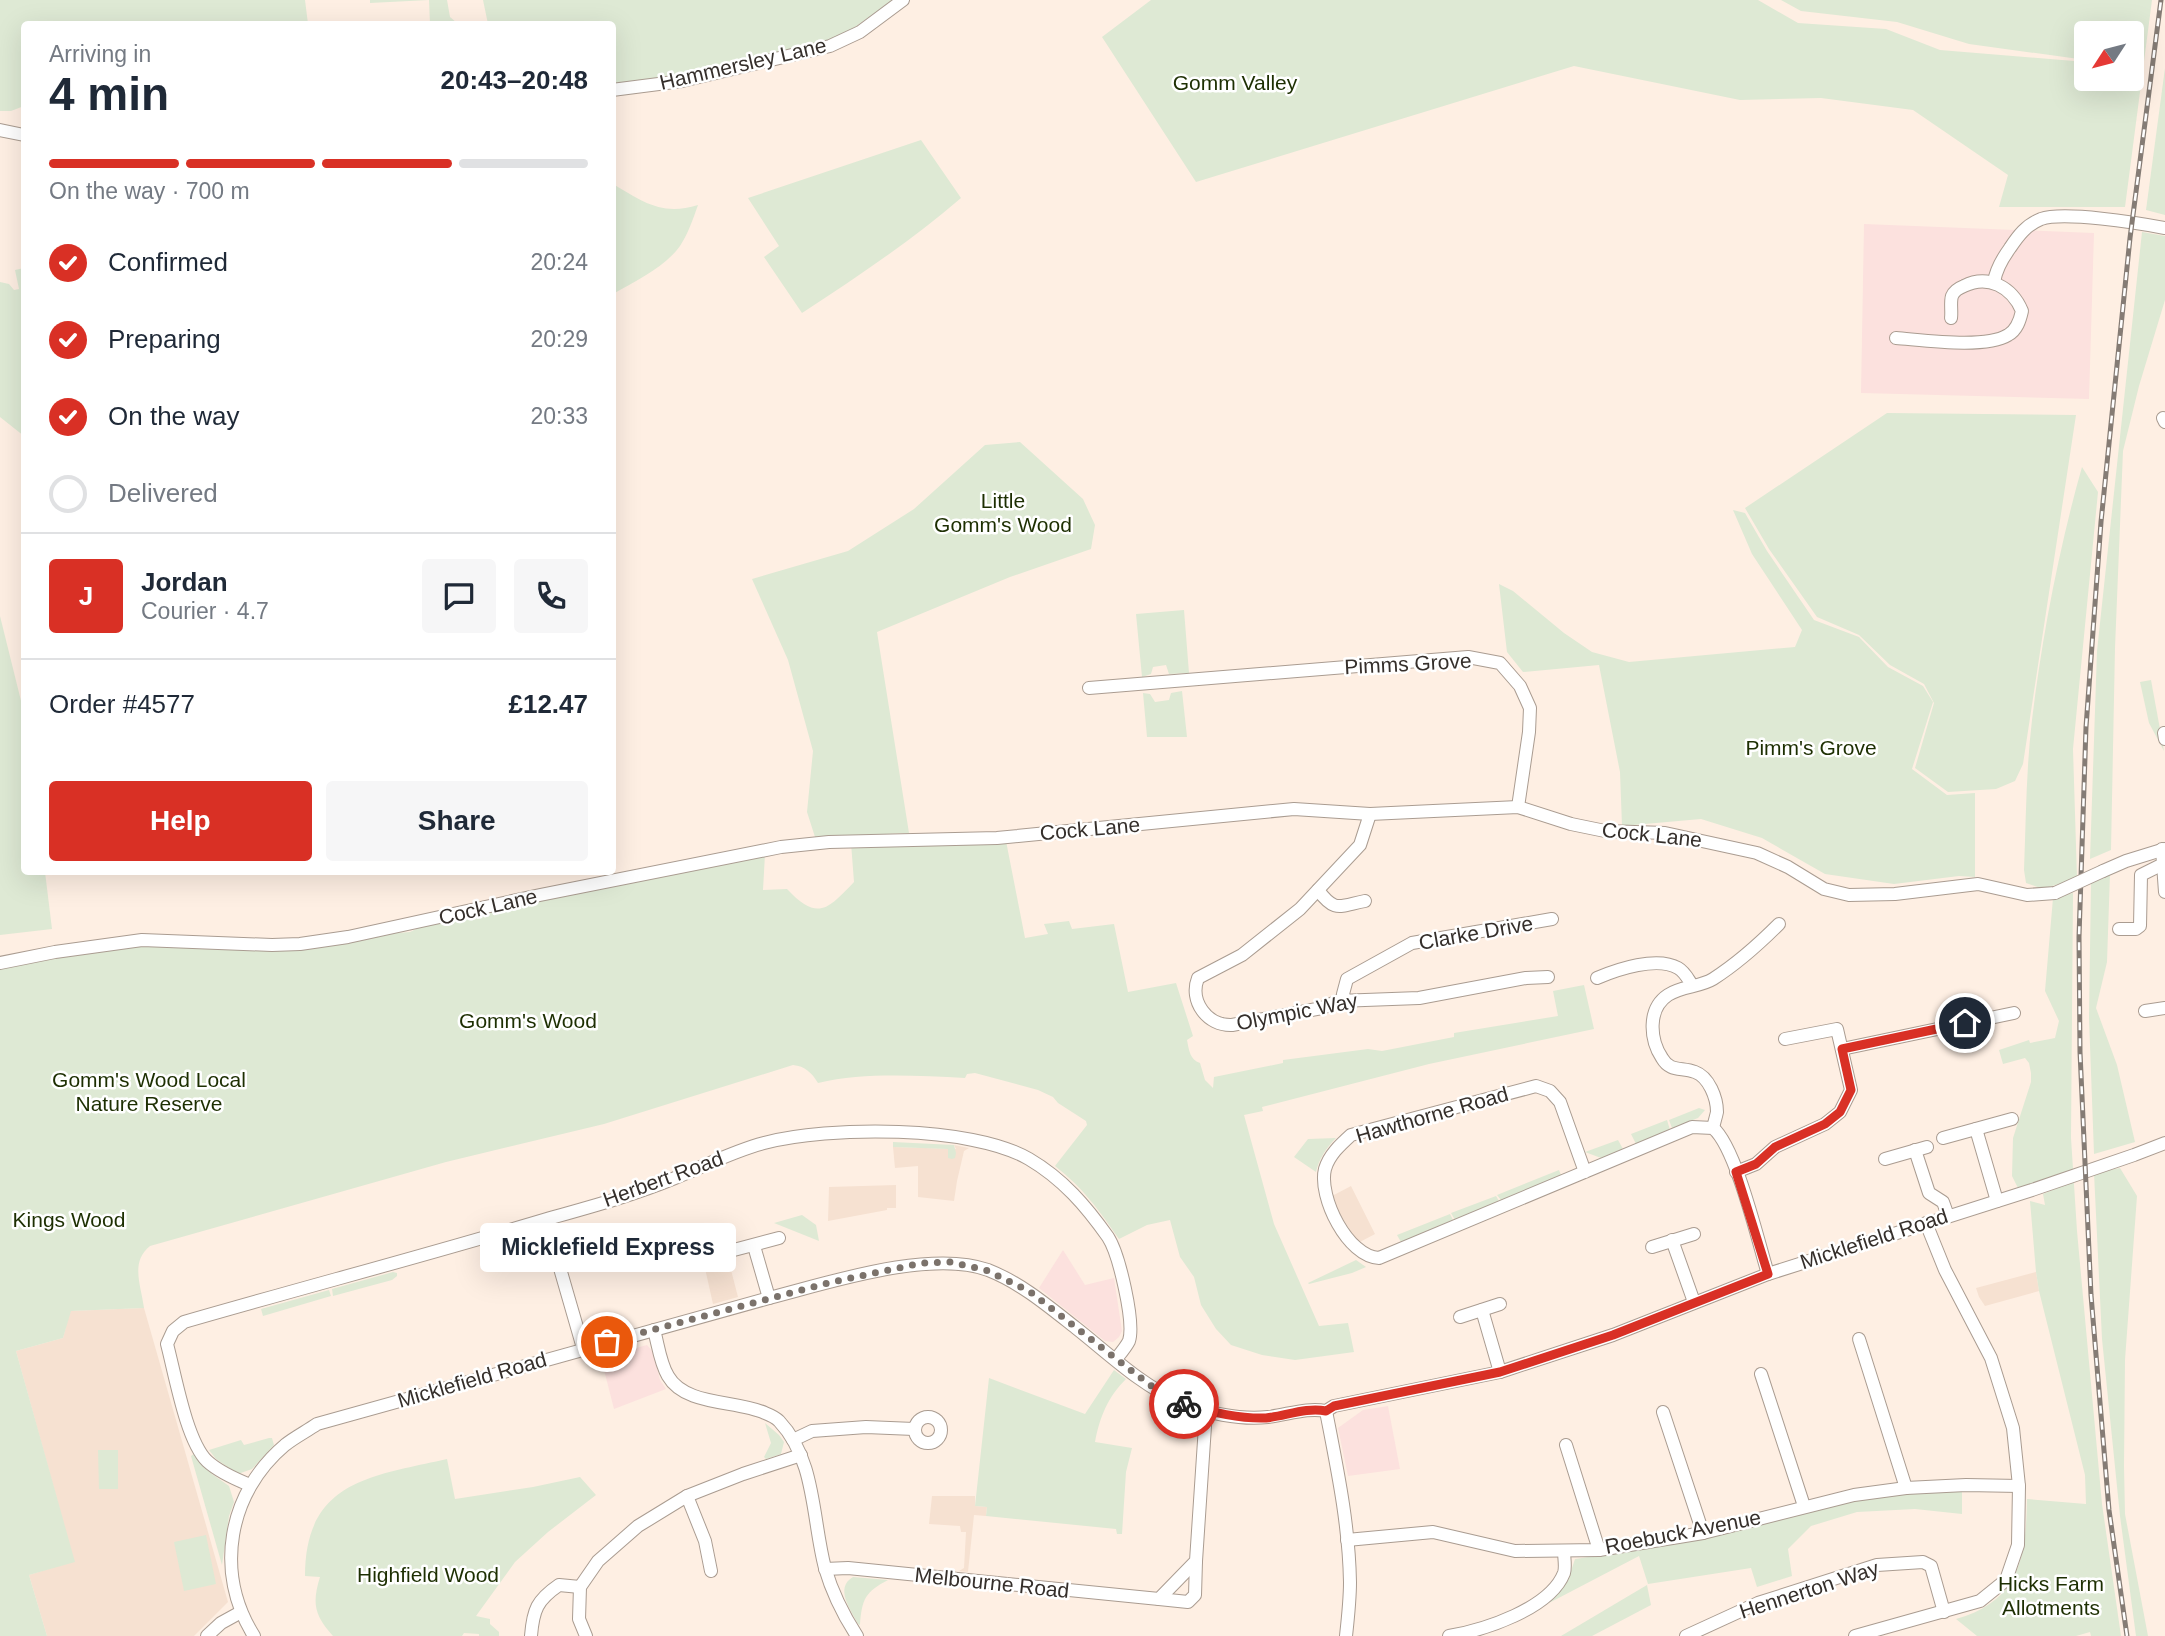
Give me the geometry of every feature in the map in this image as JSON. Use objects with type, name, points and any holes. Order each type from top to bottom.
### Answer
[{"type":"street","name":"Hammersley Lane","points":[[616,89],[682,81],[830,46],[860,32],[903,0]]},
{"type":"street","points":[[0,130],[21,134]]},
{"type":"street","points":[[1994,282],[2001,260],[2021,233],[2042,219],[2070,216],[2165,228]]},
{"type":"street","points":[[1896,338],[1986,342],[2008,335],[2016,328],[2022,311],[2018,300],[2010,292],[1994,282],[1975,280],[1957,289],[1952,297],[1951,318]]},
{"type":"street","name":"Pimms Grove","points":[[1089,688],[1468,657],[1500,663],[1520,686],[1530,708],[1518,807]]},
{"type":"street","points":[[2164,733],[2165,738]]},
{"type":"street","name":"Cock Lane","points":[[0,963],[142,940],[272,945],[348,937],[780,847],[836,842],[997,838],[1294,809],[1370,814],[1518,807],[1594,829],[1665,834],[1757,853],[1788,867],[1824,889],[1849,895],[1895,894],[1978,884],[2026,895],[2055,893],[2164,849]]},
{"type":"street","name":"Olympic Way","points":[[1370,814],[1360,845],[1300,909],[1242,955],[1198,978],[1195,998],[1207,1016],[1228,1026],[1322,1008],[1345,1000],[1419,998],[1525,978],[1548,977]]},
{"type":"street","points":[[2164,849],[2165,892]]},
{"type":"street","points":[[2119,929],[2137,929],[2140,926],[2141,875],[2163,864]]},
{"type":"street","points":[[1318,890],[1328,904],[1337,906],[1365,901]]},
{"type":"street","name":"Clarke Drive","points":[[1345,1000],[1344,988],[1347,979],[1412,943],[1552,919]]},
{"type":"street","points":[[1768,1274],[1725,1141],[1713,1128],[1717,1112],[1713,1093],[1706,1079],[1695,1072],[1672,1069],[1661,1057],[1652,1023],[1657,1008],[1668,995],[1707,982],[1752,951],[1779,924]]},
{"type":"street","points":[[1597,978],[1619,969],[1660,964],[1680,968],[1692,985]]},
{"type":"street","points":[[2145,1011],[2165,1008]]},
{"type":"street","points":[[1842,1049],[2014,1013]]},
{"type":"street","points":[[1736,1172],[1756,1164],[1775,1147],[1825,1124],[1840,1112],[1851,1090],[1838,1029],[1785,1039]]},
{"type":"street","name":"Hawthorne Road","points":[[1585,1172],[1560,1102],[1550,1091],[1536,1086],[1351,1135],[1332,1154],[1323,1180],[1325,1198],[1345,1235],[1361,1252],[1379,1258],[1585,1172],[1692,1127],[1713,1128]]},
{"type":"street","points":[[1943,1138],[2012,1119]]},
{"type":"street","points":[[1976,1129],[1997,1201]]},
{"type":"street","name":"Herbert Road","points":[[250,1485],[206,1460],[192,1438],[167,1344],[173,1331],[184,1322],[546,1220],[673,1180],[726,1156],[775,1140],[822,1133],[899,1132],[986,1143],[1021,1154],[1062,1181],[1084,1204],[1112,1243],[1122,1271],[1130,1331],[1129,1341],[1116,1359]]},
{"type":"street","name":"Micklefield Road","points":[[254,1636],[241,1612],[233,1587],[231,1554],[236,1519],[250,1485],[286,1444],[317,1424],[769,1298],[922,1263],[950,1262],[986,1270],[1029,1291],[1116,1359],[1179,1402],[1206,1411],[1265,1418],[1316,1409],[1326,1411],[1334,1406],[1500,1372],[1613,1335],[1768,1274],[1997,1201],[2165,1143]]},
{"type":"street","points":[[1885,1159],[1921,1149],[1928,1193],[1943,1202],[1948,1216]]},
{"type":"street","points":[[546,1220],[583,1348]]},
{"type":"street","points":[[1855,1636],[1980,1601],[2006,1580],[2018,1545],[2020,1486],[2013,1428],[1991,1358],[1945,1270],[1926,1223]]},
{"type":"street","points":[[1652,1247],[1694,1234]]},
{"type":"street","points":[[730,1251],[779,1238]]},
{"type":"street","points":[[1672,1240],[1693,1302]]},
{"type":"street","points":[[754,1246],[769,1298]]},
{"type":"street","points":[[1460,1317],[1500,1304]]},
{"type":"street","points":[[1482,1310],[1500,1372]]},
{"type":"street","points":[[654,1330],[667,1375],[676,1387],[689,1395],[753,1408],[777,1419],[793,1440],[807,1474],[825,1569],[854,1635]]},
{"type":"street","points":[[1859,1339],[1906,1488]]},
{"type":"street","points":[[1761,1374],[1804,1506]]},
{"type":"street","name":"Melbourne Road","points":[[825,1569],[848,1568],[1188,1602],[1195,1595],[1206,1411]]},
{"type":"street","points":[[1326,1411],[1343,1494],[1350,1583],[1346,1636]]},
{"type":"street","points":[[1663,1412],[1703,1533]]},
{"type":"street","points":[[793,1440],[812,1431],[866,1427],[914,1429]]},
{"type":"street","points":[[1566,1445],[1599,1550]]},
{"type":"street","points":[[586,1636],[579,1619],[580,1587],[598,1560],[638,1526],[687,1496],[801,1455]]},
{"type":"street","name":"Roebuck Avenue","points":[[1347,1540],[1433,1532],[1515,1552],[1599,1550],[1703,1533],[1854,1494],[1966,1485],[2020,1486]]},
{"type":"street","points":[[687,1496],[705,1541],[711,1571]]},
{"type":"street","points":[[1449,1636],[1472,1632],[1525,1611],[1554,1590],[1565,1570],[1563,1551]]},
{"type":"street","points":[[1159,1599],[1196,1561]]},
{"type":"street","name":"Hennerton Way","points":[[1686,1636],[1758,1603],[1877,1564],[1923,1562],[1931,1566],[1944,1612]]},
{"type":"street","points":[[531,1636],[532,1617],[544,1595],[559,1585],[580,1587]]},
{"type":"street","points":[[207,1636],[221,1623],[241,1612]]},
{"type":"shaded area","points":[[1864,224],[2094,233],[2089,399],[1861,393]]},
{"type":"shaded area","points":[[954,1145],[969,1148],[964,1151],[954,1201],[918,1197],[918,1166],[895,1168],[893,1147],[956,1149]]},
{"type":"shaded area","points":[[896,1185],[896,1208],[828,1221],[829,1187]]},
{"type":"shaded area","points":[[1351,1186],[1375,1234],[1358,1243],[1334,1204],[1332,1196]]},
{"type":"shaded area","points":[[723,1239],[738,1297],[713,1304],[700,1246]]},
{"type":"shaded area","points":[[1063,1250],[1085,1285],[1114,1278],[1122,1331],[1113,1342],[1105,1341],[1039,1288]]},
{"type":"shaded area","points":[[2036,1272],[2039,1291],[1985,1306],[1979,1297],[1976,1288]]},
{"type":"shaded area","points":[[144,1308],[228,1602],[194,1636],[47,1636],[29,1575],[74,1561],[16,1351],[63,1338],[70,1311]]},
{"type":"shaded area","points":[[647,1345],[653,1352],[660,1380],[666,1389],[614,1409],[601,1358]]},
{"type":"shaded area","points":[[1388,1406],[1400,1469],[1348,1476],[1338,1428],[1363,1410]]},
{"type":"shaded area","points":[[932,1496],[975,1496],[975,1506],[987,1507],[986,1516],[974,1515],[968,1572],[959,1571],[964,1568],[966,1532],[961,1532],[960,1526],[929,1524]]},
{"type":"green space","points":[[0,0],[305,0],[308,21],[21,21],[21,107],[0,111]]},
{"type":"green space","points":[[370,0],[429,0],[370,3]]},
{"type":"green space","points":[[429,0],[447,0],[450,17],[455,21],[430,21]]},
{"type":"green space","points":[[483,0],[893,0],[855,27],[827,42],[677,76],[616,85],[616,21],[487,21]]},
{"type":"green space","name":"Gomm Valley","points":[[1151,0],[1758,0],[1798,23],[1886,29],[1940,50],[2074,61],[2074,91],[2140,91],[2125,207],[1999,207],[2008,175],[1913,110],[1821,98],[1740,100],[1574,66],[1196,182],[1102,37]]},
{"type":"green space","points":[[1781,0],[2152,0],[2144,61],[2144,21],[2074,21],[2074,58],[1969,44],[1897,22],[1801,11]]},
{"type":"green space","points":[[2165,68],[2165,215],[2146,210]]},
{"type":"green space","points":[[921,140],[961,198],[903,244],[802,313],[764,257],[779,246],[748,198]]},
{"type":"green space","points":[[616,186],[663,208],[698,205],[680,246],[666,261],[616,292]]},
{"type":"green space","points":[[2142,232],[2165,236],[2165,300],[2123,451],[2111,850],[2090,859],[2097,651]]},
{"type":"green space","points":[[21,269],[21,434],[0,417],[0,282],[9,284],[14,290],[19,289],[15,270]]},
{"type":"green space","points":[[1887,413],[2076,415],[2023,764],[2015,781],[1996,789],[1948,792],[1915,768],[1934,703],[1924,684],[1890,665],[1859,635],[1817,617],[1769,549],[1745,508]]},
{"type":"green space","name":"Little Gomm's Wood","points":[[1020,442],[1083,499],[1095,525],[1091,549],[1010,577],[877,632],[909,833],[815,837],[807,812],[813,751],[788,660],[752,579],[848,551],[914,509],[985,445]]},
{"type":"green space","points":[[2082,467],[2098,492],[2073,749],[2077,878],[2043,889],[2026,883],[2024,870],[2030,739],[2052,593]]},
{"type":"green space","name":"Pimm's Grove","points":[[1733,510],[1745,513],[1767,551],[1814,620],[1859,637],[1888,667],[1923,686],[1933,702],[1912,769],[1947,795],[1975,793],[1975,877],[1959,876],[1894,884],[1825,874],[1762,838],[1701,819],[1622,826],[1620,772],[1599,665],[1523,672],[1507,652],[1499,584],[1513,591],[1592,652],[1629,662],[1795,647],[1802,630],[1752,554]]},
{"type":"green space","points":[[1184,610],[1189,673],[1169,674],[1166,665],[1153,667],[1151,674],[1142,677],[1136,614]]},
{"type":"green space","points":[[0,616],[21,701],[21,875],[45,875],[52,929],[0,935]]},
{"type":"green space","points":[[2151,680],[2164,751],[2149,723],[2140,682]]},
{"type":"green space","points":[[1182,691],[1187,737],[1147,737],[1143,693],[1150,694],[1155,702],[1169,700],[1171,693]]},
{"type":"green space","name":"Gomm's Wood","points":[[1006,841],[1025,938],[1048,934],[1044,924],[1069,921],[1072,929],[1114,924],[1128,992],[1176,983],[1193,1036],[1187,1040],[1189,1051],[1194,1060],[1200,1063],[1205,1080],[1213,1088],[1214,1077],[1283,1063],[1283,1060],[1368,1049],[1382,1051],[1454,1037],[1454,1033],[1558,1016],[1553,991],[1584,985],[1594,1029],[1429,1064],[1262,1107],[1263,1111],[1244,1115],[1274,1224],[1319,1326],[1348,1323],[1354,1352],[1295,1360],[1262,1355],[1231,1345],[1216,1329],[1201,1305],[1194,1277],[1180,1257],[1170,1220],[1147,1225],[1119,1239],[1090,1200],[1055,1166],[1087,1125],[1086,1121],[1053,1097],[1038,1090],[975,1073],[967,1074],[965,1078],[873,1076],[818,1083],[808,1071],[793,1065],[604,1124],[446,1162],[150,1246],[140,1259],[138,1274],[144,1308],[71,1311],[63,1338],[16,1351],[75,1562],[29,1575],[47,1636],[0,1636],[0,969],[144,942],[230,946],[410,932],[422,926],[765,854],[763,890],[787,889],[807,906],[822,908],[830,905],[854,882],[851,843]]},
{"type":"green space","points":[[2110,874],[2107,962],[2096,1008],[2117,1065],[2135,1142],[2094,1154],[2089,1018],[2091,882]]},
{"type":"green space","name":"Hicks Farm Allotments","points":[[2073,893],[2071,1138],[2077,1231],[2102,1504],[2121,1636],[2091,1636],[2090,1632],[2076,1636],[1977,1636],[1956,1619],[1994,1601],[2015,1574],[2024,1540],[2027,1499],[2086,1504],[2085,1475],[2036,1272],[2030,1201],[2045,1205],[2043,1194],[2060,1187],[2058,1176],[2018,1188],[2012,1176],[2013,1138],[2031,1082],[2031,1073],[2025,1058],[2003,1064],[1999,1050],[2029,1040],[2030,1043],[2055,1038],[2059,1021],[2045,991],[2053,898]]},
{"type":"green space","points":[[1699,1108],[1705,1110],[1698,1118],[1672,1128],[1669,1120]]},
{"type":"green space","points":[[1667,1120],[1670,1130],[1636,1144],[1631,1134]]},
{"type":"green space","points":[[1336,1138],[1323,1154],[1316,1172],[1294,1157],[1308,1139]]},
{"type":"green space","points":[[1618,1140],[1623,1149],[1601,1158],[1585,1152]]},
{"type":"green space","points":[[893,1142],[954,1145],[955,1158],[948,1158],[948,1149],[893,1147]]},
{"type":"green space","points":[[2120,1168],[2137,1196],[2125,1360],[2125,1514],[2148,1636],[2136,1636],[2120,1516],[2102,1339],[2094,1173]]},
{"type":"green space","points":[[1559,1170],[1561,1175],[1501,1200],[1497,1195]]},
{"type":"green space","points":[[1496,1196],[1499,1201],[1455,1220],[1451,1213]]},
{"type":"green space","points":[[1450,1214],[1453,1220],[1401,1242],[1397,1235]]},
{"type":"green space","points":[[802,1215],[816,1225],[819,1241],[774,1223]]},
{"type":"green space","points":[[1356,1260],[1366,1267],[1308,1283]]},
{"type":"green space","points":[[397,1273],[397,1276],[392,1280],[333,1296],[332,1289]]},
{"type":"green space","points":[[329,1290],[331,1296],[263,1316],[261,1309]]},
{"type":"green space","points":[[1114,1370],[1126,1379],[1106,1408],[1095,1442],[1132,1448],[1126,1472],[1122,1534],[1117,1534],[1116,1529],[986,1516],[987,1507],[975,1506],[989,1378],[1085,1414]]},
{"type":"green space","points":[[765,1423],[784,1442],[781,1454],[766,1459],[764,1457],[771,1443]]},
{"type":"green space","points":[[272,1438],[274,1445],[252,1469],[238,1474],[216,1459],[209,1450],[241,1440],[244,1445]]},
{"type":"green space","points":[[98,1450],[118,1450],[118,1489],[99,1489]]},
{"type":"green space","points":[[194,1454],[212,1474],[229,1486],[234,1502],[229,1516],[222,1565],[191,1456]]},
{"type":"green space","name":"Highfield Wood","points":[[447,1459],[455,1499],[580,1477],[596,1495],[515,1562],[476,1616],[490,1619],[490,1624],[499,1632],[499,1636],[464,1633],[462,1636],[333,1636],[322,1622],[316,1608],[320,1577],[305,1576],[308,1544],[317,1520],[330,1501],[348,1488],[370,1478]]},
{"type":"green space","points":[[1962,1491],[1962,1514],[1915,1509],[1857,1512],[1811,1526],[1788,1549],[1792,1576],[1757,1587],[1751,1568],[1648,1584],[1639,1556],[1549,1603],[1568,1580],[1575,1559],[1641,1549],[1809,1507],[1909,1493]]},
{"type":"green space","points":[[206,1535],[216,1584],[184,1591],[174,1542]]},
{"type":"green space","points":[[853,1577],[888,1580],[874,1588],[866,1597],[860,1625],[848,1606],[844,1593],[847,1582]]},
{"type":"green space","points":[[1647,1585],[1651,1605],[1592,1636],[1561,1636]]},
{"type":"railway","points":[[2127,1636],[2109,1510],[2091,1295],[2080,1052],[2079,937],[2086,727],[2101,522],[2130,238],[2161,0]]},
{"type":"way so far","points":[[607,1342],[832,1282],[922,1263],[950,1262],[986,1270],[1029,1291],[1150,1385],[1184,1404]]},
{"type":"place","name":"Micklefield Express","points":[[607,1342]]},
{"type":"route","points":[[1184,1404],[1206,1411],[1265,1418],[1316,1409],[1326,1411],[1334,1406],[1470,1379],[1500,1372],[1613,1335],[1768,1274],[1736,1172],[1756,1164],[1775,1147],[1825,1124],[1840,1112],[1851,1090],[1842,1049],[1965,1023]]},
{"type":"park label","name":"Gomm's Wood Local Nature Reserve","points":[[149,1092]]},
{"type":"park label","name":"Kings Wood","points":[[69,1220]]}]
